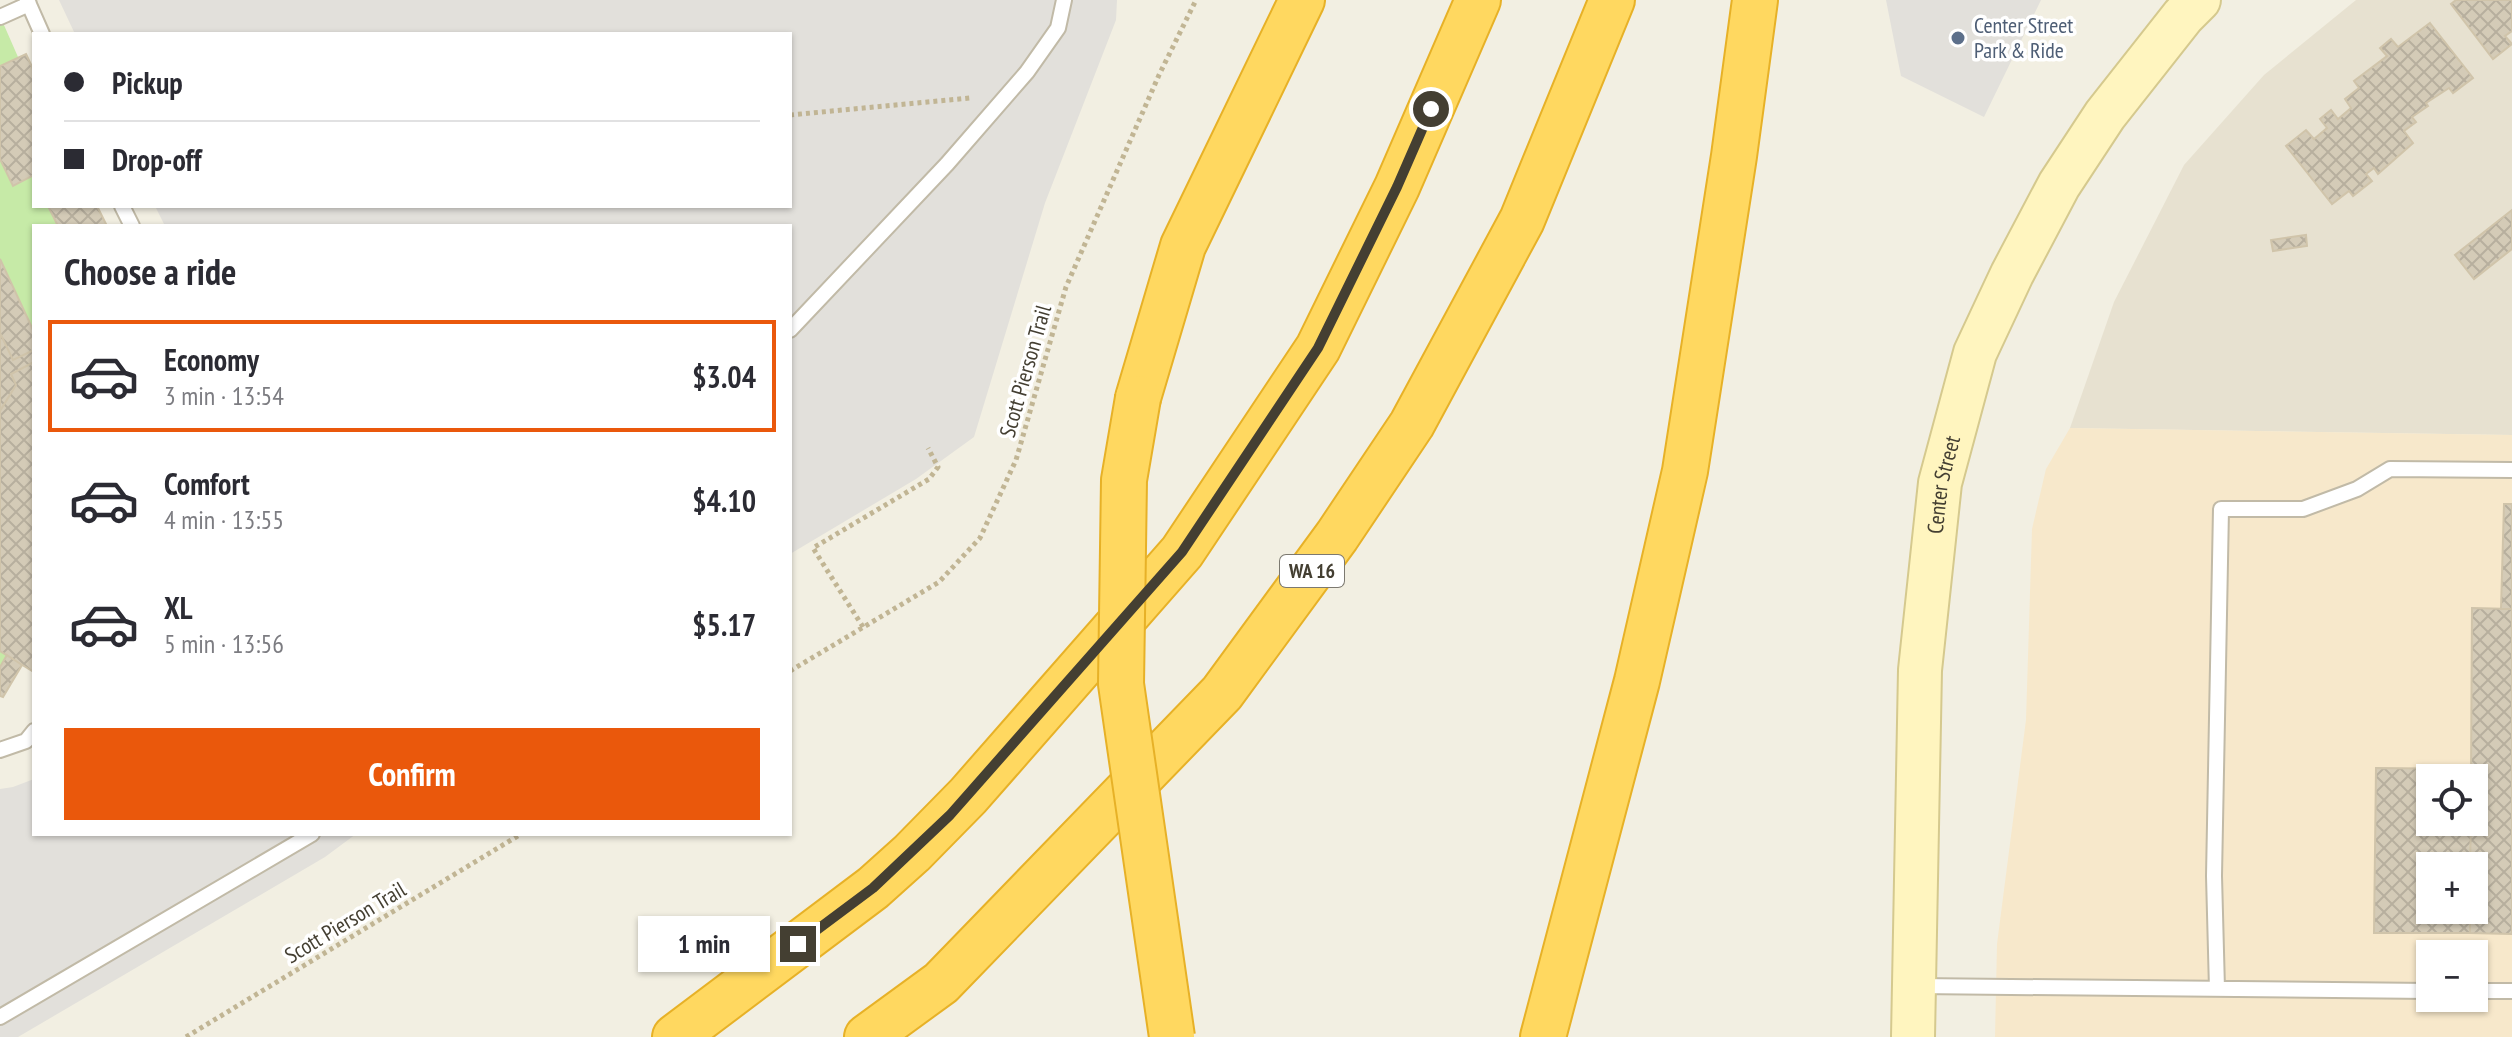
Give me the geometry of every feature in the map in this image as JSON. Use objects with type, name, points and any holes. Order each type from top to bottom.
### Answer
[{"type":"highway","points":[[1172,1037],[1121,684],[1124,480],[1138,398],[1183,246],[1302,0]]},
{"type":"highway","points":[[675,1037],[873,888],[912,853],[968,796],[1182,552],[1318,348],[1397,187],[1478,0]]},
{"type":"highway","name":"WA 16","points":[[867,1037],[941,983],[1222,693],[1337,536],[1412,424],[1516,232],[1612,0]]},
{"type":"highway","points":[[1543,1037],[1637,681],[1685,471],[1741,112],[1755,0]]},
{"type":"main road","name":"Center Street","points":[[1913,1037],[1920,670],[1940,483],[1975,353],[2059,185],[2105,115],[2199,0]]},
{"type":"lane","points":[[792,328],[936,175],[1027,72],[1058,28],[1064,0]]},
{"type":"lane","points":[[0,17],[28,2],[41,32]]},
{"type":"lane","points":[[2217,989],[2214,876],[2221,509],[2303,509],[2357,489],[2390,469],[2512,470]]},
{"type":"lane","points":[[0,750],[26,741],[32,734]]},
{"type":"lane","points":[[0,1017],[309,836]]},
{"type":"lane","points":[[1913,986],[2416,991]]},
{"type":"lane","points":[[2488,991],[2512,991]]},
{"type":"path","name":"Scott Pierson Trail","points":[[792,670],[939,582],[980,538],[1016,460],[1066,287],[1159,75],[1196,0]]},
{"type":"path","points":[[792,115],[978,97],[994,110]]},
{"type":"path","points":[[863,627],[813,548],[929,479],[938,467],[928,448]]},
{"type":"path","name":"Scott Pierson Trail","points":[[186,1037],[518,836]]},
{"type":"shaded area","points":[[59,0],[1117,0],[1116,20],[1045,203],[974,437],[916,479],[792,553],[792,224],[164,224],[156,208],[792,208],[792,32],[74,32]]},
{"type":"shaded area","name":"Center Street Park & Ride","points":[[1886,0],[2041,0],[1984,117],[1901,76]]},
{"type":"shaded area","points":[[2356,0],[2512,0],[2512,435],[2070,428],[2114,302],[2184,165],[2264,75]]},
{"type":"shaded area","points":[[2070,428],[2512,435],[2512,1037],[1995,1037],[1997,944],[2026,720],[2032,529],[2046,469]]},
{"type":"shaded area","points":[[32,780],[32,836],[353,836],[325,857],[18,1037],[0,1037],[0,789]]},
{"type":"green space","points":[[0,16],[18,57],[26,54],[32,67],[32,208],[98,208],[106,224],[32,224],[32,671],[22,665],[3,697],[0,695]]},
{"type":"building","points":[[2456,0],[2512,0],[2512,31],[2505,36],[2512,44],[2493,59],[2451,4]]},
{"type":"building","points":[[2430,23],[2473,78],[2453,93],[2449,88],[2426,103],[2428,106],[2412,117],[2416,122],[2404,131],[2413,143],[2378,174],[2374,168],[2366,174],[2372,181],[2353,196],[2349,191],[2332,204],[2286,146],[2306,130],[2314,139],[2327,128],[2320,119],[2331,110],[2338,119],[2351,108],[2345,99],[2359,88],[2354,81],[2387,56],[2380,48],[2391,39],[2398,47]]},
{"type":"building","points":[[26,54],[32,67],[32,176],[13,186],[0,159],[0,66]]},
{"type":"building","points":[[49,208],[98,208],[106,224],[57,224]]},
{"type":"building","points":[[2512,210],[2512,249],[2474,279],[2455,255]]},
{"type":"building","points":[[2306,235],[2307,246],[2273,251],[2271,240]]},
{"type":"building","points":[[0,259],[32,328],[32,351],[13,360],[0,333]]},
{"type":"building","points":[[0,333],[13,360],[32,351],[32,363],[11,374],[16,385],[0,411]]},
{"type":"building","points":[[32,363],[32,671],[0,651],[0,411],[16,385],[11,374]]},
{"type":"building","points":[[2504,504],[2512,504],[2512,609],[2501,609]]},
{"type":"building","points":[[2472,608],[2512,609],[2512,934],[2470,933],[2470,924],[2488,924],[2488,852],[2470,852],[2471,836],[2488,836],[2488,764],[2471,764]]},
{"type":"building","points":[[7,655],[22,665],[3,697],[0,696],[0,667]]},
{"type":"building","points":[[2376,768],[2416,768],[2416,836],[2471,836],[2470,852],[2416,852],[2416,924],[2470,924],[2470,933],[2374,933]]},
{"type":"place","name":"Center Street Park & Ride","points":[[1958,38]]},
{"type":"route","points":[[798,944],[873,888],[950,815],[1182,552],[1318,348],[1397,187],[1431,109]]}]
